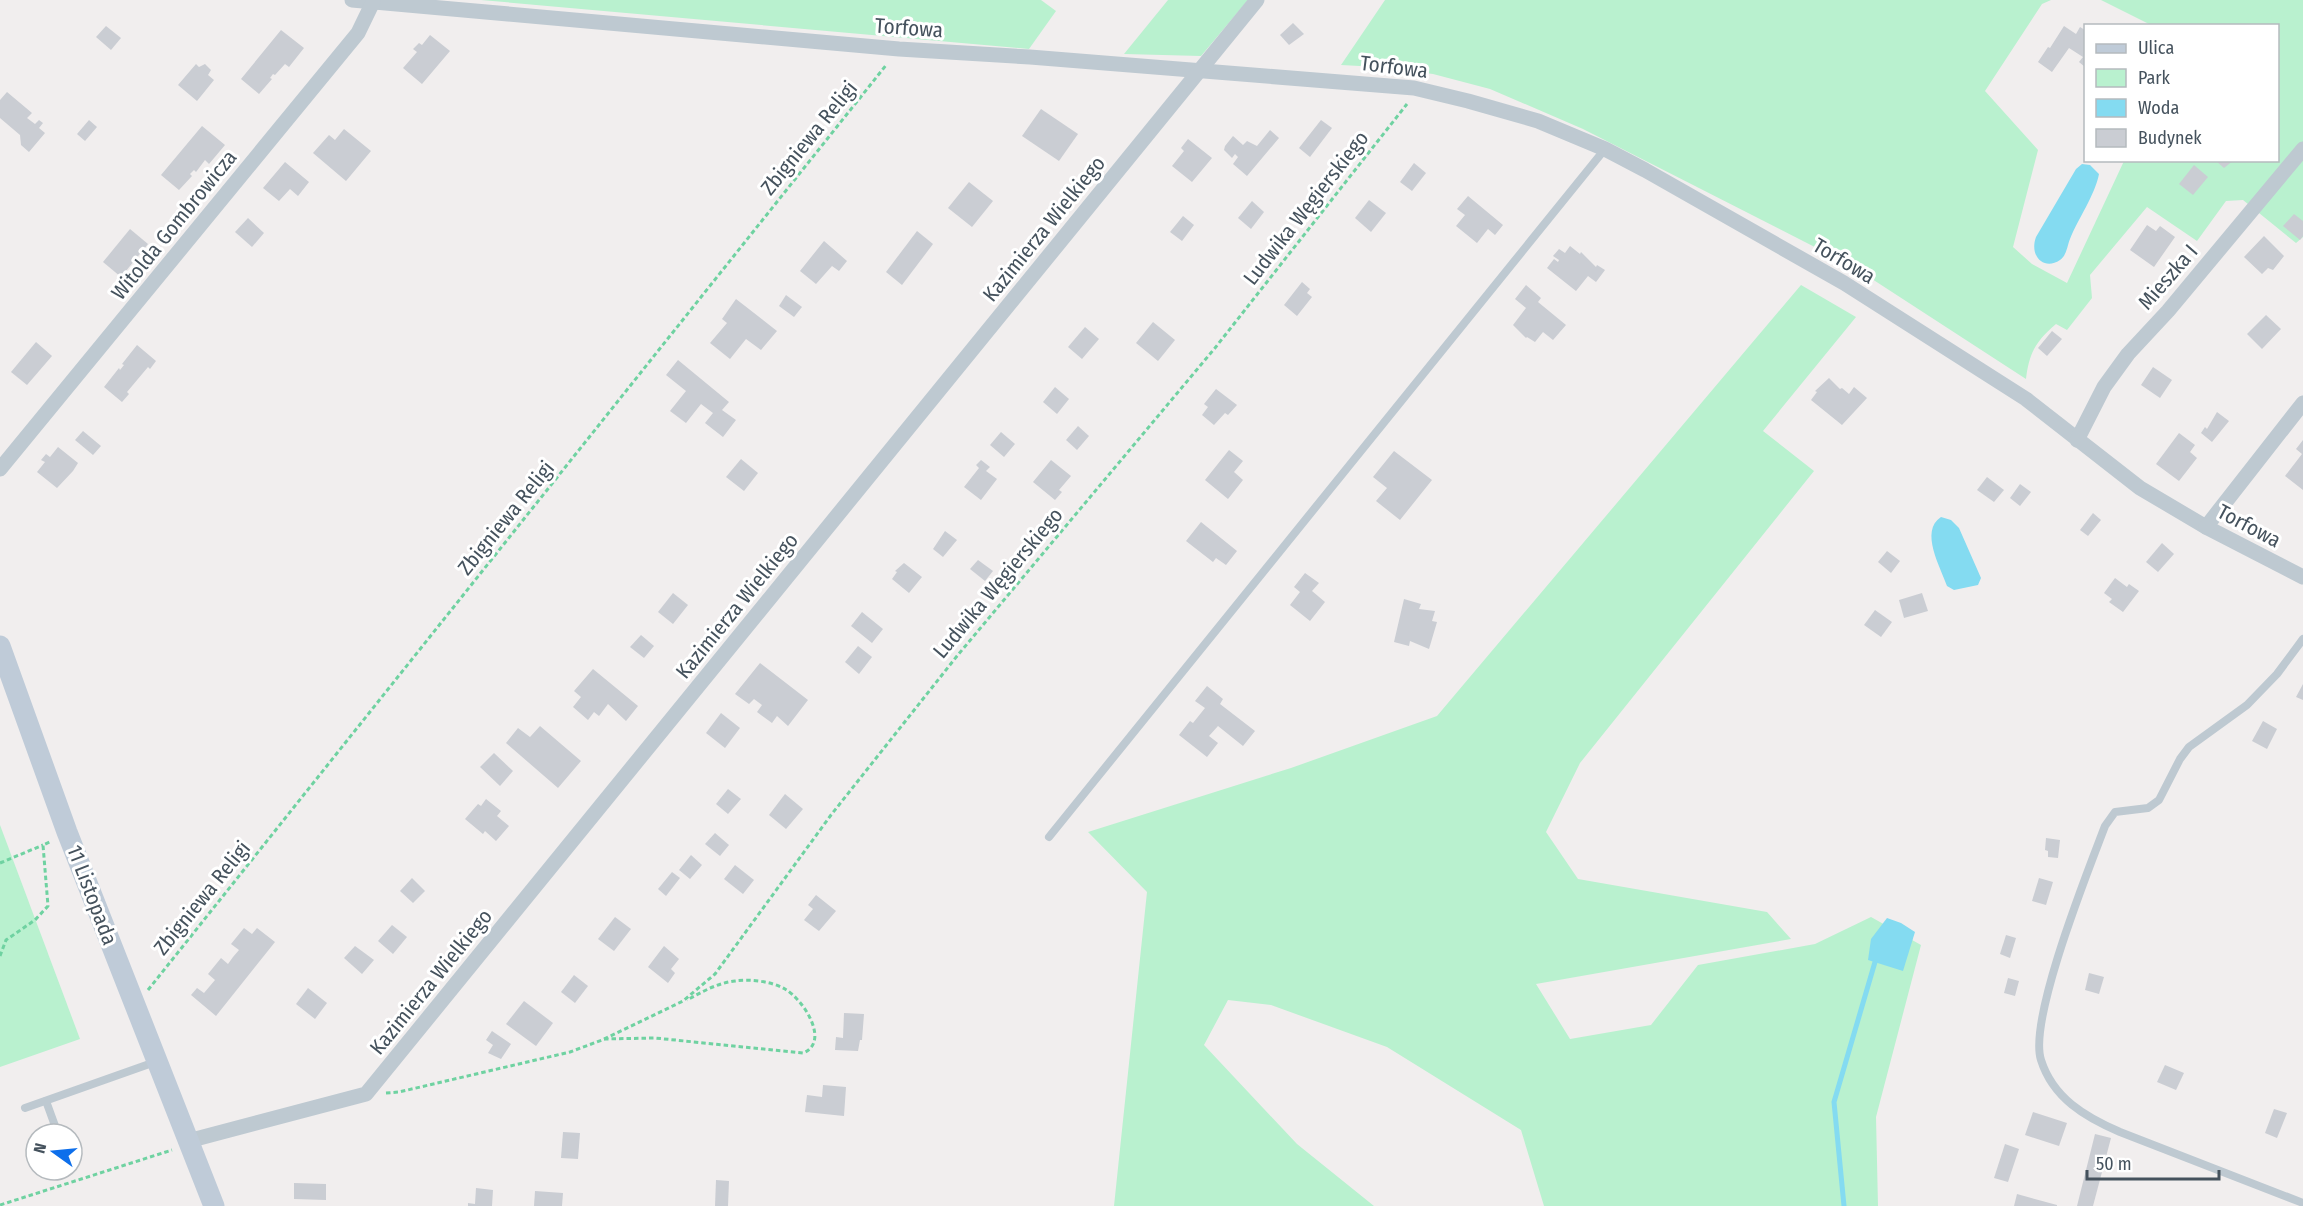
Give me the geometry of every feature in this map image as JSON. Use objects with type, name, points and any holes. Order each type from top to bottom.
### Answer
[{"type":"street","name":"Torfowa","points":[[352,0],[899,49],[1414,88],[1468,100],[1538,121],[1605,149],[1844,284],[2026,399],[2140,488],[2206,527],[2303,577]]},
{"type":"street","name":"Kazimierza Wielkiego","points":[[366,1094],[1257,0]]},
{"type":"street","name":"Witolda Gombrowicza","points":[[0,470],[358,33],[373,2]]},
{"type":"street","name":"Mieszka I","points":[[2077,440],[2104,387],[2128,354],[2168,311],[2303,149]]},
{"type":"street","points":[[2206,527],[2303,403]]},
{"type":"street","name":"11 Listopada","points":[[0,646],[67,832],[214,1206]]},
{"type":"street","points":[[188,1141],[366,1094]]},
{"type":"lane","points":[[1049,837],[1605,149]]},
{"type":"lane","points":[[2303,639],[2277,675],[2247,705],[2189,747],[2180,759],[2159,800],[2148,808],[2115,812],[2105,826],[2061,951],[2042,1012],[2038,1038],[2040,1059],[2050,1079],[2077,1111],[2120,1132],[2303,1203]]},
{"type":"lane","points":[[24,1108],[157,1062]]},
{"type":"lane","points":[[46,1101],[54,1122]]},
{"type":"path","name":"Zbigniewa Religi","points":[[135,1006],[899,49]]},
{"type":"path","name":"Ludwika Węgierskiego","points":[[366,1094],[399,1092],[570,1052],[602,1040],[683,1001],[715,974],[831,815],[957,656],[1215,348],[1406,106],[1414,88]]},
{"type":"path","points":[[0,863],[67,832]]},
{"type":"path","points":[[0,956],[6,940],[36,920],[48,906],[43,845]]},
{"type":"path","points":[[602,1040],[655,1038],[802,1053],[808,1051],[814,1042],[814,1030],[809,1015],[799,1001],[785,989],[770,983],[735,981],[716,985],[683,1001]]},
{"type":"path","points":[[0,1205],[166,1153],[188,1141]]},
{"type":"green space","points":[[481,0],[1041,0],[1056,11],[1029,49]]},
{"type":"green space","points":[[1168,0],[1248,0],[1201,56],[1124,54]]},
{"type":"green space","points":[[1385,0],[2051,0],[2042,4],[1985,91],[2038,150],[2013,247],[2032,264],[2067,283],[2124,162],[2279,162],[2279,24],[2149,24],[2101,0],[2303,0],[2303,237],[2296,243],[2243,200],[2226,201],[2197,241],[2147,207],[2090,275],[2092,298],[2067,330],[2056,324],[2043,336],[2029,362],[2026,379],[1852,266],[1583,129],[1490,89],[1433,74],[1341,65]]},
{"type":"green space","points":[[1801,285],[1856,317],[1763,431],[1814,471],[1580,763],[1546,832],[1578,879],[1767,912],[1791,939],[1536,984],[1570,1039],[1651,1025],[1698,965],[1815,944],[1871,917],[1921,945],[1876,1117],[1878,1206],[1544,1206],[1521,1130],[1387,1047],[1271,1005],[1228,1000],[1204,1045],[1297,1144],[1374,1206],[1114,1206],[1147,892],[1088,832],[1291,768],[1437,716]]},
{"type":"green space","points":[[0,825],[80,1039],[0,1067]]},
{"type":"water","points":[[2082,164],[2090,165],[2099,174],[2094,190],[2073,231],[2064,256],[2054,263],[2044,263],[2036,256],[2034,244],[2036,237],[2076,169]]},
{"type":"water","points":[[1941,517],[1951,520],[1959,528],[1981,578],[1978,585],[1954,590],[1947,586],[1932,540],[1935,523]]},
{"type":"water","points":[[1887,918],[1915,932],[1903,971],[1868,960],[1871,939]]},
{"type":"building","points":[[1293,23],[1304,34],[1289,45],[1280,35]]},
{"type":"building","points":[[106,26],[121,38],[111,50],[96,37]]},
{"type":"building","points":[[2064,26],[2076,34],[2080,27],[2084,29],[2084,66],[2079,62],[2083,57],[2069,48],[2052,72],[2038,62],[2048,47],[2050,48]]},
{"type":"building","points":[[281,30],[304,48],[289,67],[285,64],[275,75],[273,74],[270,78],[272,79],[259,94],[241,79]]},
{"type":"building","points":[[430,35],[450,51],[422,84],[403,68],[417,52],[413,49],[419,43],[422,45]]},
{"type":"building","points":[[196,64],[199,67],[205,64],[211,70],[208,75],[214,80],[197,101],[178,85]]},
{"type":"building","points":[[7,92],[32,113],[27,118],[35,124],[39,120],[43,123],[39,128],[45,133],[29,152],[21,145],[20,135],[0,118],[0,100]]},
{"type":"building","points":[[1041,109],[1078,134],[1059,161],[1022,136]]},
{"type":"building","points":[[89,120],[97,127],[85,141],[77,134]]},
{"type":"building","points":[[1321,120],[1332,128],[1310,157],[1299,148]]},
{"type":"building","points":[[202,126],[225,145],[209,164],[205,160],[196,172],[194,170],[190,174],[192,176],[179,190],[161,175]]},
{"type":"building","points":[[344,129],[371,151],[346,181],[313,153],[329,135],[335,140]]},
{"type":"building","points":[[1270,130],[1279,138],[1247,176],[1233,164],[1238,157],[1235,154],[1232,158],[1224,150],[1225,146],[1233,136],[1243,145],[1247,141],[1257,146]]},
{"type":"building","points":[[1188,139],[1212,158],[1192,182],[1172,166],[1184,151],[1181,148]]},
{"type":"building","points":[[285,162],[309,182],[298,196],[290,189],[279,201],[263,188]]},
{"type":"building","points":[[2217,162],[2232,162],[2224,168]]},
{"type":"building","points":[[1414,163],[1426,173],[1412,191],[1400,182]]},
{"type":"building","points":[[2194,165],[2208,177],[2193,195],[2179,184]]},
{"type":"building","points":[[969,182],[993,201],[972,227],[948,208]]},
{"type":"building","points":[[1468,196],[1503,225],[1495,235],[1488,229],[1477,243],[1456,226],[1465,215],[1457,209]]},
{"type":"building","points":[[1369,200],[1386,213],[1371,232],[1355,218]]},
{"type":"building","points":[[1252,201],[1264,212],[1251,229],[1238,218]]},
{"type":"building","points":[[2294,214],[2303,221],[2303,236],[2300,240],[2283,226]]},
{"type":"building","points":[[1183,216],[1194,225],[1182,241],[1170,232]]},
{"type":"building","points":[[248,218],[264,233],[252,247],[235,232]]},
{"type":"building","points":[[2147,225],[2156,231],[2160,226],[2175,237],[2154,267],[2130,250]]},
{"type":"building","points":[[130,229],[148,244],[121,277],[103,262]]},
{"type":"building","points":[[917,231],[933,244],[902,285],[886,272]]},
{"type":"building","points":[[2264,236],[2284,256],[2273,270],[2268,268],[2262,274],[2244,257]]},
{"type":"building","points":[[824,241],[847,261],[839,271],[832,266],[816,284],[800,271]]},
{"type":"building","points":[[1570,246],[1580,254],[1581,252],[1596,267],[1597,265],[1605,270],[1596,282],[1588,276],[1576,291],[1547,268],[1554,259],[1558,262],[1559,260],[1553,256],[1559,249],[1565,253]]},
{"type":"building","points":[[1302,282],[1310,289],[1307,293],[1312,297],[1297,316],[1284,305]]},
{"type":"building","points":[[1526,285],[1541,298],[1538,302],[1566,325],[1553,340],[1543,332],[1535,342],[1526,338],[1513,325],[1526,308],[1515,299]]},
{"type":"building","points":[[786,295],[802,307],[794,317],[779,306]]},
{"type":"building","points":[[736,299],[777,331],[761,350],[746,339],[730,359],[710,343],[727,323],[722,319]]},
{"type":"building","points":[[2266,315],[2281,329],[2262,349],[2247,334]]},
{"type":"building","points":[[1153,322],[1175,340],[1158,361],[1136,343]]},
{"type":"building","points":[[1085,327],[1099,339],[1082,359],[1068,347]]},
{"type":"building","points":[[2052,331],[2062,339],[2047,356],[2038,348]]},
{"type":"building","points":[[36,342],[52,356],[27,385],[11,372]]},
{"type":"building","points":[[137,345],[156,361],[127,392],[129,394],[122,402],[104,387],[124,365],[122,364]]},
{"type":"building","points":[[678,360],[729,402],[722,410],[736,420],[723,437],[705,423],[713,413],[701,404],[686,423],[670,411],[686,391],[666,375]]},
{"type":"building","points":[[2153,367],[2172,380],[2160,398],[2141,385]]},
{"type":"building","points":[[1829,378],[1849,394],[1854,387],[1867,398],[1842,425],[1811,400],[1817,392],[1815,391]]},
{"type":"building","points":[[1055,387],[1069,399],[1057,414],[1043,402]]},
{"type":"building","points":[[1216,389],[1237,405],[1228,415],[1225,413],[1214,425],[1202,415],[1208,407],[1204,404]]},
{"type":"building","points":[[2217,412],[2229,421],[2212,442],[2201,433],[2205,427],[2207,429]]},
{"type":"building","points":[[1078,426],[1089,436],[1077,450],[1066,440]]},
{"type":"building","points":[[83,431],[101,446],[93,455],[75,440]]},
{"type":"building","points":[[1001,432],[1015,444],[1004,457],[990,445]]},
{"type":"building","points":[[2179,433],[2195,445],[2190,452],[2197,458],[2179,481],[2156,464]]},
{"type":"building","points":[[2303,440],[2303,490],[2285,476],[2302,454],[2296,449]]},
{"type":"building","points":[[58,447],[78,463],[57,488],[37,472],[45,462],[41,460],[46,454],[50,457]]},
{"type":"building","points":[[1229,450],[1243,461],[1234,472],[1243,480],[1228,499],[1205,480]]},
{"type":"building","points":[[1394,451],[1432,480],[1400,520],[1376,501],[1387,488],[1373,477]]},
{"type":"building","points":[[741,459],[758,473],[744,491],[726,477]]},
{"type":"building","points":[[981,460],[990,467],[986,471],[997,479],[981,500],[964,487],[979,468],[976,465]]},
{"type":"building","points":[[1051,460],[1071,476],[1059,490],[1062,492],[1055,500],[1033,482]]},
{"type":"building","points":[[1987,477],[2004,490],[1994,502],[1977,490]]},
{"type":"building","points":[[2020,484],[2031,492],[2020,506],[2010,498]]},
{"type":"building","points":[[2093,513],[2101,520],[2088,536],[2080,530]]},
{"type":"building","points":[[1201,522],[1237,551],[1226,565],[1216,558],[1213,562],[1186,541]]},
{"type":"building","points":[[945,531],[957,540],[943,557],[933,549]]},
{"type":"building","points":[[2162,543],[2174,554],[2158,572],[2146,562]]},
{"type":"building","points":[[1887,551],[1900,561],[1891,573],[1878,562]]},
{"type":"building","points":[[978,560],[993,571],[985,581],[970,569]]},
{"type":"building","points":[[904,563],[922,577],[909,593],[892,579],[897,572],[895,571]]},
{"type":"building","points":[[1305,573],[1319,583],[1312,591],[1325,602],[1310,621],[1290,605],[1300,592],[1294,587]]},
{"type":"building","points":[[2115,578],[2127,587],[2129,584],[2139,591],[2123,612],[2109,602],[2112,599],[2104,593]]},
{"type":"building","points":[[673,593],[688,605],[673,624],[658,612]]},
{"type":"building","points":[[1922,593],[1928,611],[1904,618],[1899,600]]},
{"type":"building","points":[[1404,599],[1421,604],[1419,609],[1435,611],[1432,621],[1437,622],[1429,649],[1410,641],[1409,646],[1394,642]]},
{"type":"building","points":[[1875,610],[1892,622],[1881,637],[1864,625]]},
{"type":"building","points":[[862,612],[883,629],[872,643],[851,626]]},
{"type":"building","points":[[641,635],[654,646],[644,658],[630,647]]},
{"type":"building","points":[[858,646],[872,657],[859,674],[845,662]]},
{"type":"building","points":[[760,663],[808,700],[788,726],[777,716],[772,723],[757,712],[762,705],[754,699],[749,704],[735,694]]},
{"type":"building","points":[[593,669],[638,706],[626,721],[608,704],[599,716],[594,712],[588,720],[573,707],[581,697],[574,691]]},
{"type":"building","points":[[2303,684],[2303,700],[2296,697]]},
{"type":"building","points":[[1207,686],[1223,699],[1220,704],[1255,731],[1243,746],[1218,726],[1209,736],[1218,743],[1207,757],[1179,735],[1205,708],[1195,701]]},
{"type":"building","points":[[721,713],[740,728],[725,748],[706,733]]},
{"type":"building","points":[[2263,721],[2277,729],[2267,749],[2252,741]]},
{"type":"building","points":[[540,726],[581,761],[558,788],[506,743],[518,728],[530,737]]},
{"type":"building","points":[[494,753],[513,771],[500,786],[480,767]]},
{"type":"building","points":[[728,789],[741,799],[728,814],[716,804]]},
{"type":"building","points":[[785,794],[803,809],[786,829],[769,815]]},
{"type":"building","points":[[486,799],[501,811],[497,816],[509,826],[496,841],[485,831],[483,834],[465,819],[478,804],[481,806]]},
{"type":"building","points":[[715,833],[729,845],[720,856],[705,844]]},
{"type":"building","points":[[2046,838],[2060,840],[2058,858],[2048,857],[2048,851],[2045,850]]},
{"type":"building","points":[[691,855],[702,865],[690,879],[679,870]]},
{"type":"building","points":[[735,865],[754,880],[743,894],[724,879]]},
{"type":"building","points":[[672,872],[680,878],[666,896],[658,889]]},
{"type":"building","points":[[412,878],[425,891],[413,903],[400,891]]},
{"type":"building","points":[[2039,878],[2053,882],[2046,905],[2032,901]]},
{"type":"building","points":[[816,895],[836,911],[819,931],[804,920],[813,909],[808,905]]},
{"type":"building","points":[[615,917],[631,929],[614,951],[598,939]]},
{"type":"building","points":[[392,925],[407,937],[393,954],[378,941]]},
{"type":"building","points":[[244,928],[252,934],[257,928],[275,942],[216,1016],[191,995],[197,988],[204,993],[215,980],[208,974],[221,958],[228,964],[239,950],[231,944]]},
{"type":"building","points":[[2006,935],[2016,938],[2010,958],[2000,954]]},
{"type":"building","points":[[355,946],[374,960],[362,974],[344,958]]},
{"type":"building","points":[[664,946],[679,959],[671,969],[675,973],[668,983],[648,967]]},
{"type":"building","points":[[2089,973],[2104,977],[2099,994],[2085,990]]},
{"type":"building","points":[[574,975],[588,986],[575,1003],[561,992]]},
{"type":"building","points":[[2008,978],[2019,981],[2015,996],[2004,993]]},
{"type":"building","points":[[308,988],[327,1003],[315,1019],[296,1004]]},
{"type":"building","points":[[524,1001],[553,1023],[536,1046],[506,1024]]},
{"type":"building","points":[[844,1013],[864,1014],[862,1040],[860,1040],[858,1051],[835,1050],[836,1037],[843,1038]]},
{"type":"building","points":[[492,1031],[511,1044],[501,1059],[488,1053],[493,1045],[486,1040]]},
{"type":"building","points":[[2165,1065],[2184,1073],[2176,1090],[2157,1082]]},
{"type":"building","points":[[823,1085],[846,1087],[844,1116],[805,1112],[807,1095],[822,1097]]},
{"type":"building","points":[[2274,1109],[2287,1113],[2277,1138],[2265,1133]]},
{"type":"building","points":[[2033,1112],[2067,1123],[2059,1146],[2025,1135]]},
{"type":"building","points":[[563,1132],[580,1133],[578,1159],[561,1158]]},
{"type":"building","points":[[2095,1134],[2111,1138],[2093,1206],[2077,1206]]},
{"type":"building","points":[[2005,1144],[2019,1149],[2008,1182],[1994,1178]]},
{"type":"building","points":[[716,1180],[729,1181],[728,1206],[715,1206]]},
{"type":"building","points":[[294,1183],[326,1184],[326,1200],[294,1199]]},
{"type":"building","points":[[476,1188],[493,1190],[492,1206],[468,1206],[468,1203],[475,1204]]},
{"type":"building","points":[[535,1191],[563,1193],[562,1206],[534,1206]]},
{"type":"building","points":[[2017,1194],[2057,1205],[2057,1206],[2014,1206]]},
{"type":"waterway","points":[[1844,1206],[1834,1102],[1875,962]]}]
